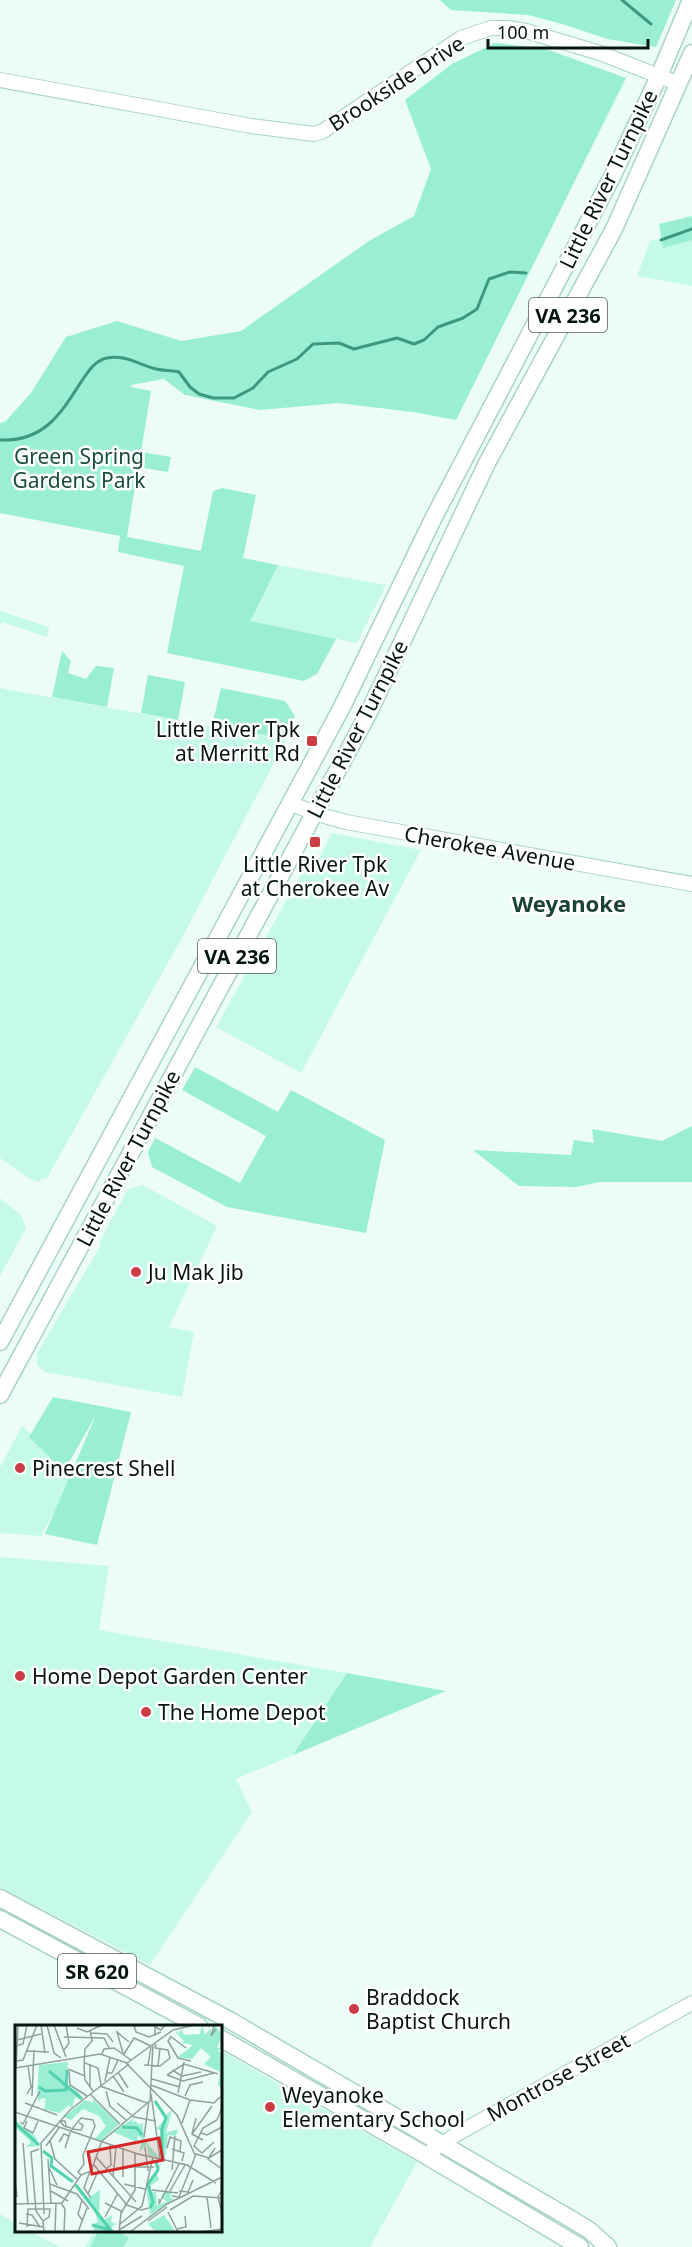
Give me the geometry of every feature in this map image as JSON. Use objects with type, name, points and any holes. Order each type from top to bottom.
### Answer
[{"type":"main road","name":"Little River Turnpike","points":[[0,1342],[364,663],[434,517],[613,175],[691,0]]},
{"type":"main road","name":"Little River Turnpike","points":[[0,1395],[368,714],[487,463],[614,229],[692,53]]},
{"type":"main road","name":"SR 620","points":[[0,1898],[169,1986],[580,2224],[608,2247]]},
{"type":"main road","name":"SR 620","points":[[0,1919],[197,2025]]},
{"type":"main road","points":[[222,2039],[580,2247]]},
{"type":"street","name":"Brookside Drive","points":[[0,80],[251,126],[314,134],[323,131],[452,43],[478,31],[507,28],[558,40],[679,84]]},
{"type":"street","name":"Cherokee Avenue","points":[[290,803],[314,813],[398,832],[692,884]]},
{"type":"street","name":"Montrose Street","points":[[425,2155],[442,2143],[692,2003]]},
{"type":"shaded area","points":[[692,233],[692,286],[637,276],[650,241]]},
{"type":"shaded area","points":[[278,565],[386,585],[357,643],[249,621]]},
{"type":"shaded area","points":[[0,611],[49,627],[47,637],[2,622],[0,626]]},
{"type":"shaded area","points":[[0,688],[286,740],[183,936],[47,1178],[42,1178],[39,1182],[30,1179],[0,1158]]},
{"type":"shaded area","points":[[332,833],[421,850],[301,1073],[216,1027],[311,856],[318,860]]},
{"type":"shaded area","points":[[143,1185],[217,1226],[169,1327],[194,1332],[182,1397],[45,1372],[37,1365],[37,1353],[101,1245],[99,1243],[128,1189]]},
{"type":"shaded area","points":[[0,1198],[21,1215],[26,1228],[0,1276]]},
{"type":"shaded area","points":[[22,1426],[76,1473],[41,1536],[0,1533],[0,1467]]},
{"type":"shaded area","points":[[0,1557],[109,1566],[99,1630],[347,1673],[293,1755],[236,1779],[252,1812],[150,1965],[0,1887]]},
{"type":"shaded area","name":"Weyanoke Elementary School","points":[[222,2052],[417,2162],[370,2247],[85,2247],[93,2232],[222,2232]]},
{"type":"shaded area","points":[[0,2214],[15,2222],[15,2232],[32,2232],[59,2247],[0,2247]]},
{"type":"green space","points":[[440,0],[676,0],[656,47],[607,39],[528,15],[451,10]]},
{"type":"green space","name":"Green Spring Gardens Park","points":[[495,43],[546,49],[626,78],[456,420],[338,403],[260,410],[185,395],[164,379],[131,385],[131,387],[151,391],[141,452],[171,457],[168,472],[138,467],[127,537],[201,551],[213,491],[223,488],[256,495],[243,558],[278,565],[250,621],[336,639],[317,674],[304,681],[167,653],[184,566],[118,552],[120,536],[0,513],[0,423],[5,422],[31,393],[66,337],[117,321],[181,341],[241,331],[369,241],[414,216],[431,169],[405,100],[452,64]]},
{"type":"green space","points":[[692,216],[692,240],[663,248],[659,224]]},
{"type":"green space","points":[[62,651],[71,661],[68,673],[86,679],[96,666],[114,668],[107,707],[52,697]]},
{"type":"green space","points":[[148,675],[185,682],[178,720],[141,713]]},
{"type":"green space","points":[[221,688],[285,701],[295,716],[285,739],[212,726]]},
{"type":"green space","points":[[195,1067],[278,1112],[291,1090],[385,1140],[366,1233],[227,1207],[152,1167],[148,1152],[155,1138],[240,1183],[266,1136],[182,1090]]},
{"type":"green space","points":[[692,1126],[692,1182],[600,1182],[576,1187],[519,1186],[473,1150],[571,1155],[574,1140],[594,1143],[592,1129],[662,1141]]},
{"type":"green space","points":[[53,1397],[131,1412],[97,1545],[45,1534],[96,1415],[64,1471],[29,1437]]},
{"type":"green space","points":[[347,1673],[446,1691],[293,1755]]},
{"type":"green space","points":[[98,2232],[119,2232],[129,2238],[123,2247],[90,2247]]},
{"type":"waterway","points":[[622,0],[651,24]]},
{"type":"waterway","points":[[661,240],[692,229]]},
{"type":"waterway","points":[[0,440],[28,436],[49,424],[66,405],[89,371],[103,359],[120,357],[156,369],[179,372],[190,387],[199,394],[213,398],[234,398],[253,388],[268,372],[297,359],[313,344],[339,343],[354,349],[397,338],[414,344],[424,340],[438,327],[463,318],[477,309],[489,279],[510,272],[526,273]]},
{"type":"place","name":"Little River Tpk at Merritt Rd","points":[[312,741]]},
{"type":"place","name":"Little River Tpk at Cherokee Av","points":[[315,842]]},
{"type":"place","name":"Ju Mak Jib","points":[[136,1272]]},
{"type":"place","name":"Pinecrest Shell","points":[[20,1468]]},
{"type":"place","name":"Home Depot Garden Center","points":[[20,1676]]},
{"type":"place","name":"The Home Depot","points":[[146,1712]]},
{"type":"place","name":"Braddock Baptist Church","points":[[354,2009]]},
{"type":"place","name":"Weyanoke Elementary School","points":[[270,2107]]},
{"type":"district","name":"Weyanoke","points":[[569,903]]}]
